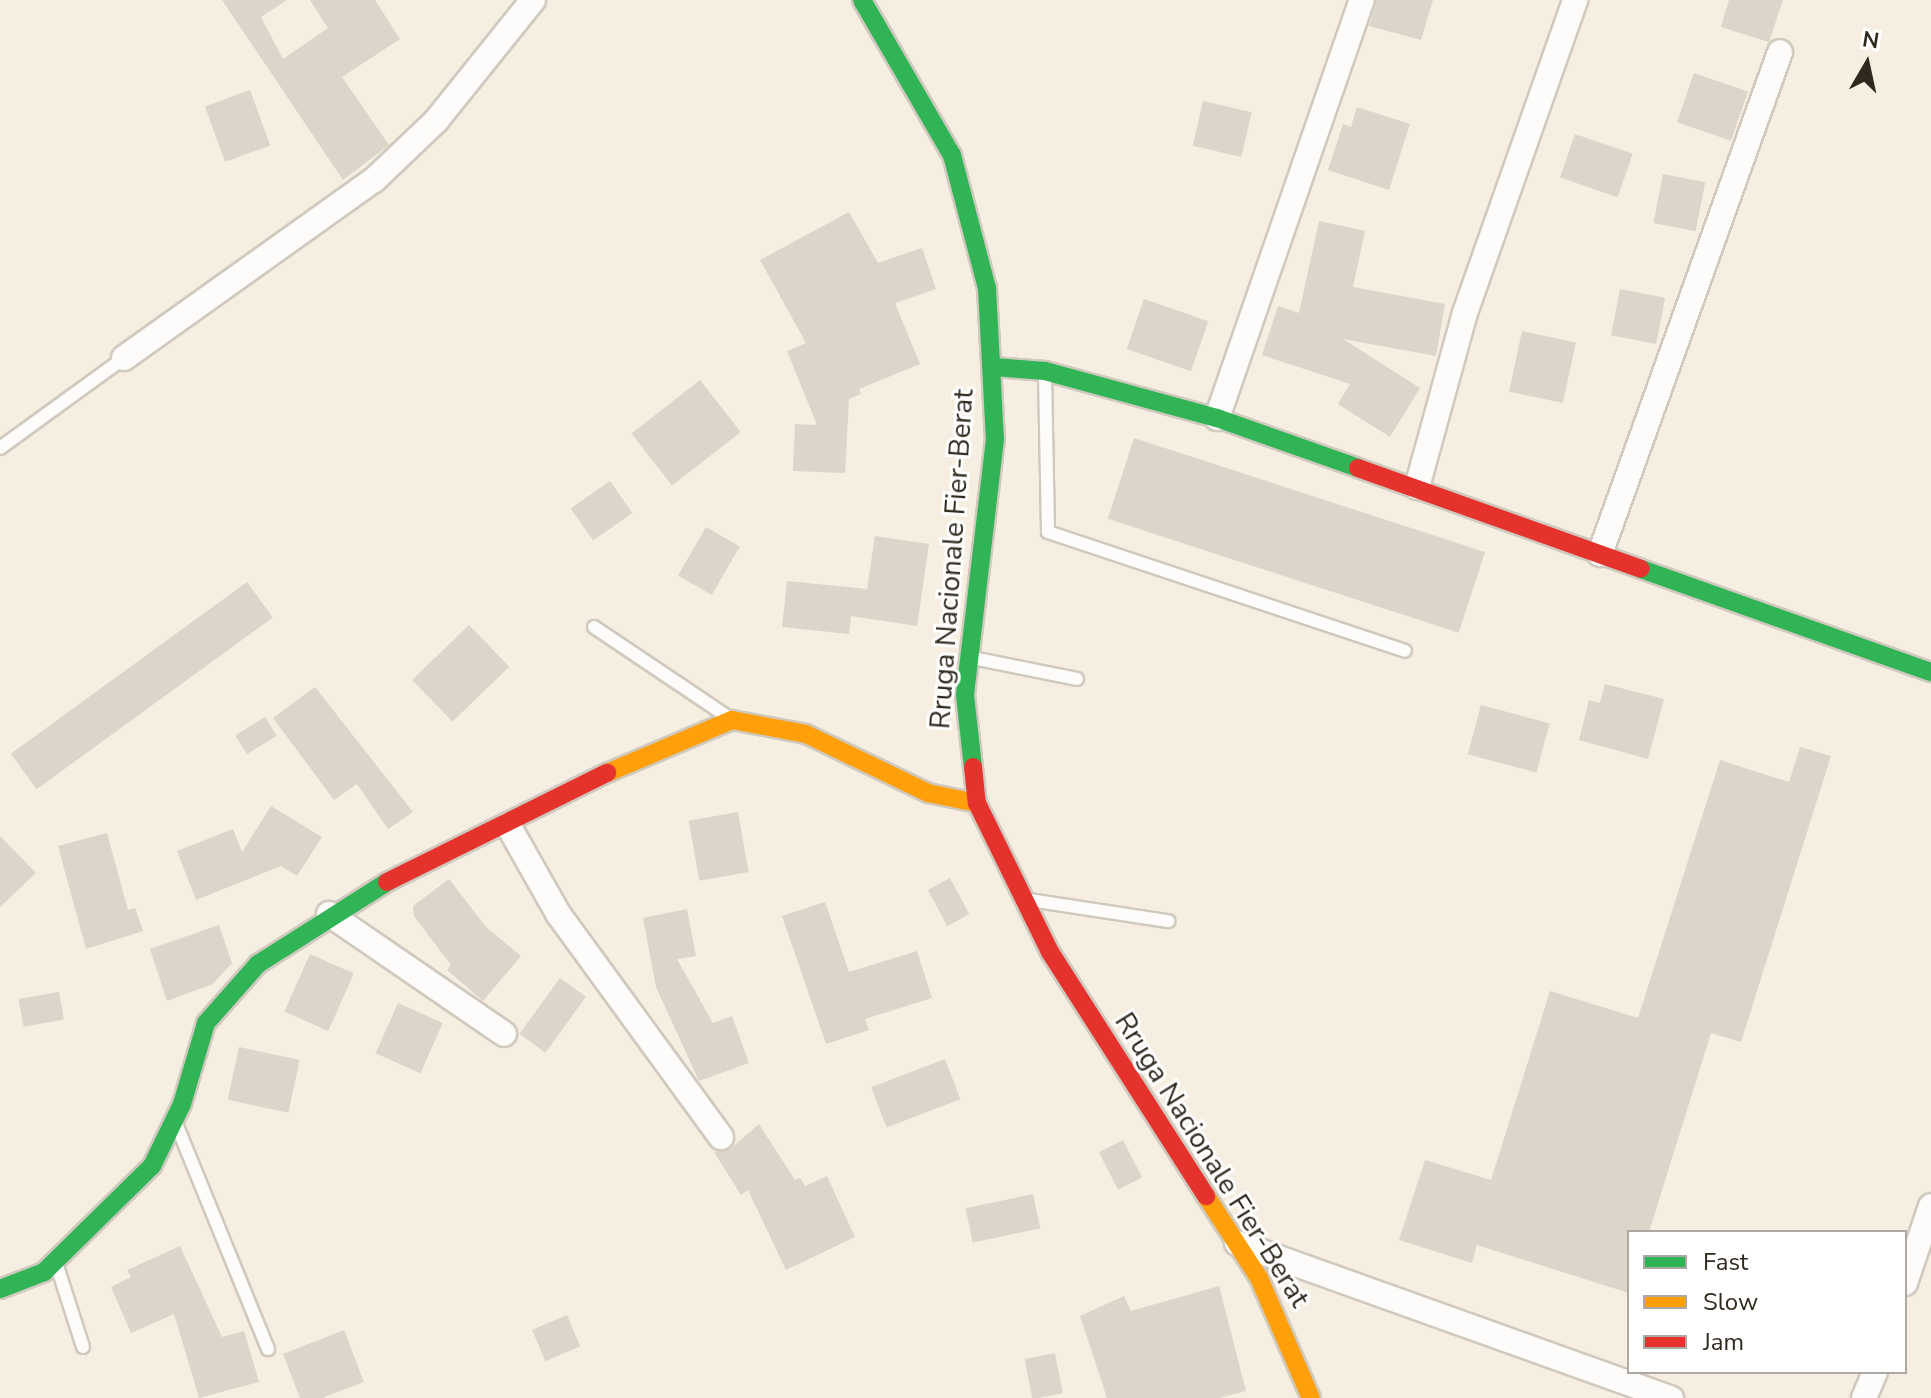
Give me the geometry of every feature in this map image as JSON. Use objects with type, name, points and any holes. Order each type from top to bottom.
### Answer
[{"type":"street","points":[[124,358],[374,180],[436,121],[533,0]]},
{"type":"street","name":"Rruga Nacionale Fier-Berat","points":[[862,0],[938,123],[965,188],[987,288],[994,367],[995,439],[970,657],[966,732],[977,803],[1019,898],[1237,1243],[1275,1311],[1311,1398]]},
{"type":"street","points":[[1217,418],[1362,0]]},
{"type":"street","points":[[1417,487],[1465,313],[1575,0]]},
{"type":"street","points":[[1600,554],[1780,52]]},
{"type":"street","points":[[994,367],[1045,371],[1217,418],[1931,672]]},
{"type":"street","points":[[0,1289],[56,1262],[119,1205],[152,1166],[175,1122],[206,1023],[258,964],[329,914],[668,743],[732,720],[806,734],[928,793],[977,803]]},
{"type":"street","points":[[508,825],[559,915],[721,1137]]},
{"type":"street","points":[[329,914],[504,1034]]},
{"type":"street","points":[[1907,1277],[1931,1206]]},
{"type":"street","points":[[1237,1243],[1671,1398]]},
{"type":"street","points":[[1864,1398],[1874,1374]]},
{"type":"lane","points":[[0,448],[124,358]]},
{"type":"lane","points":[[1045,371],[1048,532],[1405,651]]},
{"type":"lane","points":[[594,627],[732,720]]},
{"type":"lane","points":[[970,657],[1077,679]]},
{"type":"lane","points":[[1019,898],[1168,921]]},
{"type":"lane","points":[[175,1122],[268,1349]]},
{"type":"lane","points":[[56,1262],[83,1347]]},
{"type":"building","points":[[222,0],[287,0],[261,17],[283,59],[328,28],[310,0],[375,0],[400,39],[342,77],[389,145],[343,180]]},
{"type":"building","points":[[1377,0],[1433,0],[1421,40],[1369,26]]},
{"type":"building","points":[[1729,0],[1783,0],[1769,42],[1721,27]]},
{"type":"building","points":[[1694,73],[1748,92],[1731,141],[1677,122]]},
{"type":"building","points":[[250,90],[270,145],[225,162],[205,106]]},
{"type":"building","points":[[1203,101],[1252,112],[1241,157],[1193,146]]},
{"type":"building","points":[[1357,107],[1410,124],[1389,190],[1328,170],[1343,124],[1351,127]]},
{"type":"building","points":[[1575,134],[1633,154],[1618,197],[1560,177]]},
{"type":"building","points":[[1663,174],[1705,182],[1696,231],[1653,223]]},
{"type":"building","points":[[849,212],[878,263],[922,248],[936,289],[895,303],[920,364],[859,389],[861,394],[849,399],[845,473],[793,471],[795,424],[817,425],[787,351],[806,343],[760,260]]},
{"type":"building","points":[[1319,221],[1365,231],[1353,287],[1445,304],[1436,356],[1343,339],[1420,388],[1390,437],[1338,404],[1350,384],[1262,355],[1278,306],[1299,313]]},
{"type":"building","points":[[1620,289],[1665,298],[1656,344],[1611,335]]},
{"type":"building","points":[[1144,299],[1208,321],[1191,371],[1127,349]]},
{"type":"building","points":[[1522,331],[1576,342],[1563,403],[1509,392]]},
{"type":"building","points":[[700,380],[741,432],[672,486],[631,434]]},
{"type":"building","points":[[1134,438],[1485,552],[1459,633],[1108,519]]},
{"type":"building","points":[[610,481],[632,513],[593,540],[571,509]]},
{"type":"building","points":[[706,527],[740,546],[712,595],[678,575]]},
{"type":"building","points":[[875,536],[929,544],[917,626],[851,616],[849,634],[782,627],[787,581],[867,589]]},
{"type":"building","points":[[247,582],[273,618],[37,789],[11,754]]},
{"type":"building","points":[[469,625],[509,667],[452,722],[412,680]]},
{"type":"building","points":[[1605,684],[1664,699],[1648,759],[1579,740],[1589,700],[1600,703]]},
{"type":"building","points":[[315,687],[413,812],[388,829],[357,784],[334,800],[273,718]]},
{"type":"building","points":[[1481,705],[1550,723],[1536,773],[1468,754]]},
{"type":"building","points":[[265,717],[277,736],[247,754],[235,736]]},
{"type":"building","points":[[1800,747],[1831,756],[1741,1042],[1711,1033],[1650,1230],[1627,1230],[1627,1292],[1477,1245],[1472,1263],[1399,1240],[1425,1160],[1491,1180],[1550,991],[1638,1018],[1720,760],[1789,782]]},
{"type":"building","points":[[271,806],[322,837],[297,876],[281,866],[196,900],[177,851],[233,829],[242,852]]},
{"type":"building","points":[[738,812],[749,872],[699,881],[689,821]]},
{"type":"building","points":[[107,833],[128,910],[135,908],[143,931],[86,949],[58,846]]},
{"type":"building","points":[[0,836],[36,873],[0,907]]},
{"type":"building","points":[[950,878],[969,914],[947,926],[928,890]]},
{"type":"building","points":[[449,879],[486,927],[521,956],[483,1001],[447,970],[451,965],[414,916],[413,906]]},
{"type":"building","points":[[825,902],[849,972],[917,951],[932,998],[865,1019],[869,1030],[826,1044],[782,916]]},
{"type":"building","points":[[687,909],[696,956],[677,959],[713,1023],[732,1016],[749,1063],[699,1081],[656,987],[643,918]]},
{"type":"building","points":[[219,925],[232,963],[213,984],[167,1001],[150,949]]},
{"type":"building","points":[[310,954],[354,974],[328,1031],[284,1012]]},
{"type":"building","points":[[560,978],[586,997],[545,1053],[519,1034]]},
{"type":"building","points":[[59,992],[64,1020],[23,1027],[19,999]]},
{"type":"building","points":[[398,1003],[443,1023],[420,1073],[376,1053]]},
{"type":"building","points":[[239,1047],[300,1060],[288,1113],[228,1100]]},
{"type":"building","points":[[945,1059],[960,1099],[887,1127],[871,1087]]},
{"type":"building","points":[[759,1124],[795,1180],[800,1178],[805,1186],[827,1176],[855,1237],[786,1270],[748,1190],[741,1195],[714,1152],[729,1150]]},
{"type":"building","points":[[1123,1140],[1142,1177],[1118,1190],[1099,1152]]},
{"type":"building","points":[[1033,1194],[1040,1228],[973,1243],[966,1208]]},
{"type":"building","points":[[180,1246],[222,1337],[244,1331],[259,1382],[199,1398],[174,1314],[131,1333],[111,1287],[131,1277],[127,1270]]},
{"type":"building","points":[[1219,1286],[1246,1391],[1219,1398],[1107,1398],[1080,1316],[1124,1296],[1131,1311]]},
{"type":"building","points":[[567,1315],[580,1346],[545,1361],[532,1330]]},
{"type":"building","points":[[344,1330],[364,1382],[322,1398],[300,1398],[283,1354]]},
{"type":"building","points":[[1055,1353],[1063,1393],[1032,1398],[1025,1359]]},
{"type":"traffic: fast","points":[[862,0],[952,155],[987,288],[995,439],[965,695],[973,767]]},
{"type":"traffic: fast","points":[[994,367],[1045,371],[1217,418],[1358,468]]},
{"type":"traffic: fast","points":[[1641,569],[1931,672]]},
{"type":"traffic: fast","points":[[0,1289],[44,1272],[152,1166],[182,1104],[206,1023],[258,964],[387,882]]},
{"type":"traffic: slow","points":[[607,773],[732,720],[806,734],[928,793],[977,803]]},
{"type":"traffic: slow","points":[[1206,1196],[1259,1278],[1311,1398]]},
{"type":"traffic: jam","points":[[1358,468],[1641,569]]},
{"type":"traffic: jam","points":[[973,767],[977,803],[1050,952],[1206,1196]]},
{"type":"traffic: jam","points":[[387,882],[607,773]]}]
